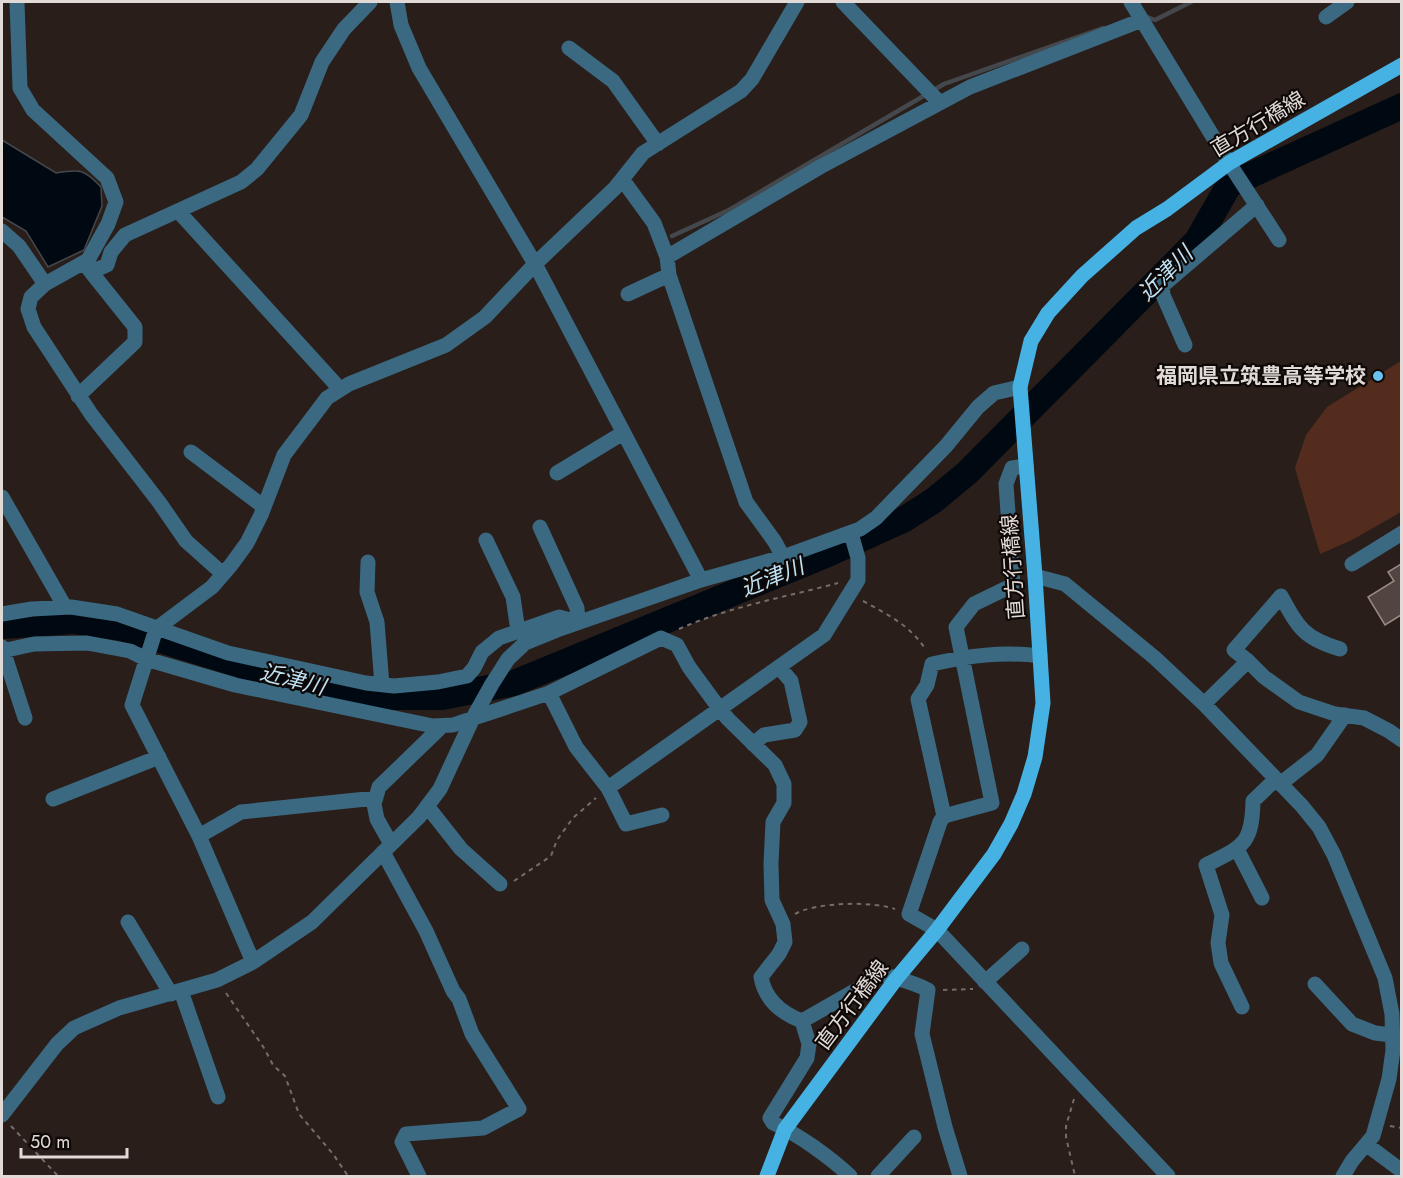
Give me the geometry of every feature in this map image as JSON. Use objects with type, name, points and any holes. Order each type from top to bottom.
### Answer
[{"type":"main road","name":"直方行橋線","points":[[767,1176],[785,1129],[994,854],[1011,824],[1035,757],[1043,703],[1020,387],[1031,341],[1048,313],[1082,276],[1137,228],[1229,163],[1401,65]]},
{"type":"street","points":[[17,2],[21,88],[33,110],[107,178],[116,202],[108,224],[88,260],[88,267],[135,327],[135,342],[78,396]]},
{"type":"street","points":[[223,574],[186,541],[78,396],[34,327],[28,309],[31,297],[45,284],[88,267],[107,265],[111,252],[125,235],[241,182],[257,169],[301,115],[322,62],[344,28],[370,2]]},
{"type":"street","points":[[397,2],[401,25],[419,68],[535,264],[701,580]]},
{"type":"street","points":[[253,962],[199,836],[132,705],[156,629],[213,587],[247,543],[284,455],[327,398],[349,384],[446,345],[485,317],[535,264],[622,179],[642,153],[741,91],[752,80],[798,2]]},
{"type":"street","points":[[843,2],[940,103]]},
{"type":"street","points":[[1131,2],[1279,240]]},
{"type":"street","points":[[1326,16],[1347,2]]},
{"type":"street","points":[[666,257],[820,166],[970,87],[1142,20]]},
{"type":"street","points":[[569,48],[613,81],[658,144]]},
{"type":"street","points":[[622,179],[654,223],[666,257],[669,275],[746,502],[775,542],[783,558]]},
{"type":"street","points":[[1185,345],[1163,295],[1162,286],[1257,205]]},
{"type":"street","points":[[178,211],[340,389]]},
{"type":"street","points":[[2,231],[20,246],[45,284]]},
{"type":"street","points":[[628,294],[669,275]]},
{"type":"street","points":[[5,1119],[57,1044],[75,1028],[119,1008],[217,980],[253,962],[312,922],[427,806],[440,789],[473,718],[508,659],[525,644],[578,622],[701,580],[783,558],[860,530],[876,518],[946,446],[986,400],[994,393],[1020,387]]},
{"type":"street","points":[[557,473],[623,433]]},
{"type":"street","points":[[191,452],[264,507]]},
{"type":"street","points":[[1026,466],[1012,468],[1006,484],[1013,585],[975,604],[956,627],[992,803],[944,816],[909,914],[937,930],[1168,1176]]},
{"type":"street","points":[[2,497],[65,607]]},
{"type":"street","points":[[540,526],[577,608],[578,622]]},
{"type":"street","points":[[608,788],[824,635],[858,580],[858,558],[851,533]]},
{"type":"street","points":[[1352,564],[1401,533]]},
{"type":"street","points":[[486,540],[513,597],[518,631]]},
{"type":"street","points":[[368,562],[367,592],[377,622],[382,685]]},
{"type":"street","points":[[1035,576],[1065,584],[1155,658],[1204,704],[1278,781],[1319,827],[1334,855],[1385,978],[1392,1014],[1395,1080],[1373,1136],[1343,1176]]},
{"type":"street","points":[[1340,649],[1319,642],[1297,625],[1281,596],[1234,650],[1264,677],[1299,702],[1335,714],[1364,718],[1401,740]]},
{"type":"street","points":[[2,614],[65,607],[117,615],[228,654],[366,683],[394,686],[438,682],[466,676],[474,668],[482,652],[499,638],[559,618],[578,622]]},
{"type":"street","points":[[25,717],[2,649],[34,644],[87,643],[148,654],[235,685],[442,726],[453,725],[549,693],[661,638],[677,645],[689,667],[719,708],[775,765],[784,784],[783,803],[774,822],[771,864],[772,900],[783,924],[785,942],[779,954],[761,977],[763,987],[771,1000],[786,1015],[802,1021]]},
{"type":"street","points":[[944,816],[918,699],[927,685],[932,664],[991,653],[1040,656]]},
{"type":"street","points":[[1204,704],[1248,661]]},
{"type":"street","points":[[753,744],[764,735],[795,730],[800,722],[791,681],[779,667]]},
{"type":"street","points":[[549,693],[576,747],[608,788],[626,824],[662,815]]},
{"type":"street","points":[[1242,1007],[1221,963],[1218,943],[1222,915],[1206,865],[1236,849],[1247,840],[1252,823],[1253,801],[1317,755],[1345,715]]},
{"type":"street","points":[[418,1176],[402,1142],[406,1134],[483,1128],[519,1109],[472,1034],[459,999],[453,991],[387,848],[377,819],[374,804],[379,787],[442,726]]},
{"type":"street","points":[[53,799],[159,757]]},
{"type":"street","points":[[199,836],[241,812],[376,798]]},
{"type":"street","points":[[427,806],[461,849],[501,884]]},
{"type":"street","points":[[1236,849],[1262,898]]},
{"type":"street","points":[[128,922],[176,992],[218,1097]]},
{"type":"street","points":[[988,985],[1022,949]]},
{"type":"street","points":[[802,1021],[858,989],[876,972],[896,980],[915,983],[928,990],[922,1034],[945,1127],[960,1176]]},
{"type":"street","points":[[1315,984],[1352,1024],[1375,1033],[1392,1035]]},
{"type":"street","points":[[802,1021],[810,1044],[807,1058],[770,1118],[773,1123],[837,1163],[850,1176]]},
{"type":"street","points":[[878,1176],[914,1137]]},
{"type":"street","points":[[1367,1145],[1401,1171]]},
{"type":"path","points":[[661,638],[693,623],[846,581],[858,580]]},
{"type":"path","points":[[849,594],[897,619],[924,648],[932,664]]},
{"type":"path","points":[[501,884],[515,881],[551,856],[557,840],[573,818],[608,788]]},
{"type":"path","points":[[783,924],[801,911],[824,905],[883,904],[909,914]]},
{"type":"path","points":[[217,980],[264,1048],[273,1065],[285,1076],[299,1114],[333,1154],[348,1176]]},
{"type":"path","points":[[928,990],[988,985]]},
{"type":"path","points":[[1075,1176],[1066,1137],[1066,1126],[1080,1082]]},
{"type":"path","points":[[5,1119],[58,1176]]},
{"type":"shaded area","points":[[2,140],[56,173],[82,172],[101,187],[102,206],[84,250],[48,267],[26,231],[2,217]]},
{"type":"shaded area","points":[[1401,361],[1401,512],[1352,540],[1320,554],[1295,468],[1306,435],[1327,407]]},
{"type":"building","points":[[1401,564],[1401,615],[1385,625],[1368,597],[1394,581],[1388,572]]},
{"type":"waterway","points":[[1143,17],[1155,20],[1191,2]]},
{"type":"waterway","points":[[672,236],[729,210],[944,84],[1103,28]]},
{"type":"waterway","name":"近津川","points":[[2,626],[73,621],[122,628],[264,672],[368,697],[442,697],[514,683],[828,554],[903,520],[933,501],[967,473],[1197,241],[1229,185],[1402,106]]},
{"type":"place","name":"福岡県立筑豊高等学校","points":[[1378,376]]}]
